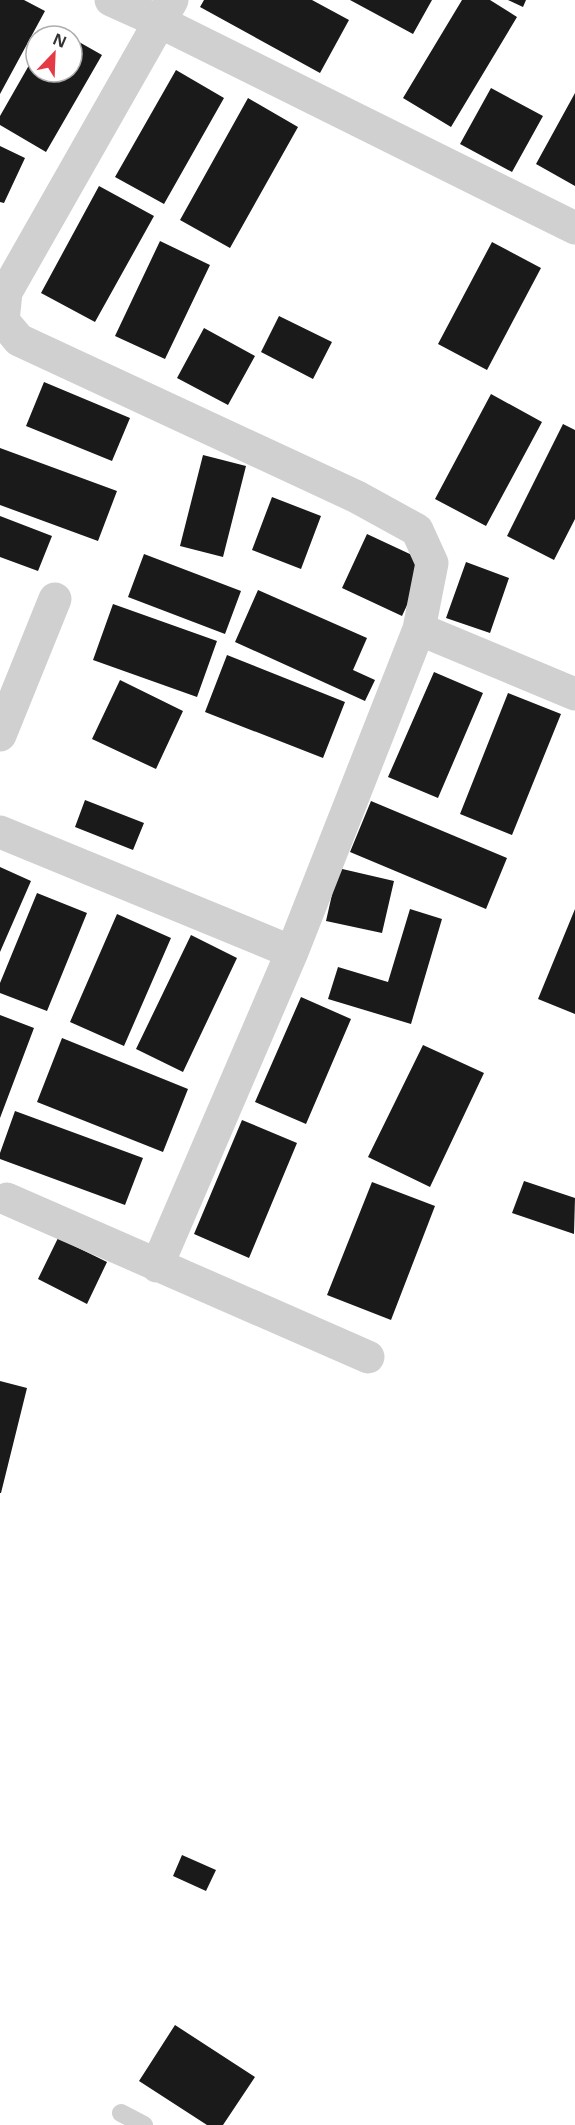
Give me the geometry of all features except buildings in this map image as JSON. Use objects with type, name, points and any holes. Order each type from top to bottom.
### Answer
[{"type":"street","points":[[111,0],[166,11],[575,228]]},
{"type":"street","points":[[157,1266],[292,952],[419,629],[432,562],[417,530],[357,497],[19,340],[3,321],[6,292],[166,11]]},
{"type":"street","points":[[0,735],[55,599]]},
{"type":"street","points":[[419,629],[575,693]]},
{"type":"street","points":[[0,832],[292,952]]},
{"type":"street","points":[[8,1199],[368,1357]]},
{"type":"lane","points":[[121,2113],[144,2125]]}]
